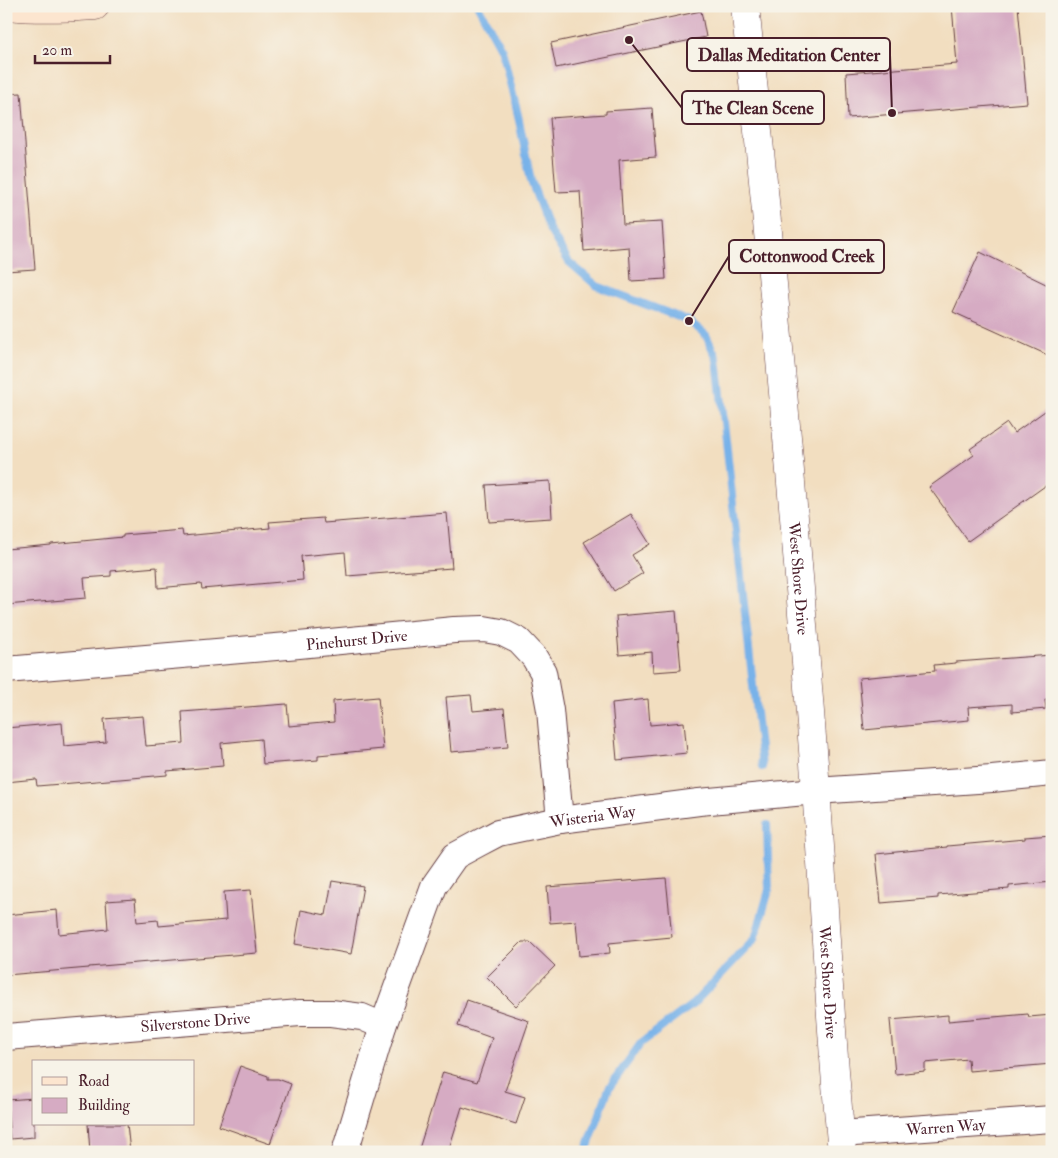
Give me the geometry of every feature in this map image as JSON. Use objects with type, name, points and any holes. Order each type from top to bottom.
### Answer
[{"type":"main road","points":[[7,6],[24,8],[95,6]]},
{"type":"street","name":"West Shore Drive","points":[[745,6],[774,297],[816,791],[841,1143]]},
{"type":"street","name":"Pinehurst Drive","points":[[6,670],[454,630],[484,629],[501,632],[519,641],[534,657],[543,672],[550,710],[560,820]]},
{"type":"street","name":"Wisteria Way","points":[[345,1152],[383,1026],[434,886],[455,856],[498,833],[560,820],[699,802],[1052,773]]},
{"type":"street","name":"Silverstone Drive","points":[[6,1037],[300,1013],[331,1013],[362,1017],[383,1026]]},
{"type":"street","name":"Warren Way","points":[[841,1143],[1052,1119]]},
{"type":"building","points":[[952,6],[1018,6],[1027,103],[848,118],[846,73],[957,64]]},
{"type":"building","points":[[701,11],[706,37],[556,68],[551,43]]},
{"type":"building","points":[[21,93],[35,269],[6,271],[6,94]]},
{"type":"building","points":[[652,108],[656,157],[619,160],[623,224],[662,222],[666,279],[631,281],[629,247],[584,251],[580,191],[556,192],[550,118],[606,114],[606,111]]},
{"type":"building","points":[[980,252],[1052,287],[1052,357],[953,312]]},
{"type":"building","points":[[1052,406],[1052,481],[968,541],[929,487],[974,455],[970,449],[1007,423],[1014,433]]},
{"type":"building","points":[[550,481],[552,518],[489,522],[486,485]]},
{"type":"building","points":[[447,513],[452,568],[347,576],[345,552],[301,556],[303,580],[202,589],[201,584],[158,588],[157,567],[111,571],[111,576],[84,578],[86,598],[6,605],[6,549],[182,530],[183,536],[270,528],[269,522],[323,518],[324,523]]},
{"type":"building","points":[[631,514],[650,544],[632,555],[643,573],[614,591],[584,542]]},
{"type":"building","points":[[676,611],[681,670],[653,672],[652,652],[619,655],[616,616]]},
{"type":"building","points":[[1052,655],[1052,700],[1045,700],[1046,709],[1012,712],[1012,704],[968,707],[969,720],[864,730],[859,678],[935,671],[934,665],[956,662]]},
{"type":"building","points":[[471,695],[473,711],[504,708],[508,747],[451,752],[446,697]]},
{"type":"building","points":[[378,697],[383,749],[318,755],[318,760],[263,764],[261,739],[221,743],[223,766],[167,771],[167,775],[37,786],[36,779],[6,782],[6,728],[62,723],[64,746],[106,742],[104,719],[143,716],[146,746],[184,743],[182,712],[287,704],[289,726],[334,722],[333,701]]},
{"type":"building","points":[[648,699],[650,725],[684,722],[687,753],[617,760],[612,703]]},
{"type":"building","points":[[1052,835],[1052,882],[1009,886],[1009,889],[938,895],[938,898],[881,903],[876,854]]},
{"type":"building","points":[[666,878],[672,937],[609,943],[610,953],[579,956],[576,921],[550,923],[547,887]]},
{"type":"building","points":[[332,881],[363,886],[351,954],[295,944],[301,910],[326,915]]},
{"type":"building","points":[[251,890],[257,953],[6,975],[6,915],[57,910],[59,934],[108,929],[106,901],[135,899],[137,922],[158,920],[159,926],[226,920],[224,892]]},
{"type":"building","points":[[522,942],[530,942],[555,966],[516,1006],[487,977]]},
{"type":"building","points":[[467,1000],[529,1021],[505,1091],[525,1097],[516,1124],[462,1107],[448,1152],[418,1152],[443,1072],[477,1082],[492,1038],[458,1026]]},
{"type":"building","points":[[1028,1014],[1029,1017],[1052,1015],[1052,1064],[969,1071],[968,1059],[925,1063],[925,1071],[895,1074],[890,1020],[948,1015],[948,1021]]},
{"type":"building","points":[[240,1066],[268,1076],[268,1079],[278,1079],[291,1084],[270,1144],[219,1126]]},
{"type":"building","points":[[32,1098],[34,1137],[10,1139],[7,1100]]},
{"type":"building","points":[[88,1126],[127,1126],[130,1152],[90,1152]]},
{"type":"waterway","points":[[478,6],[502,50],[518,115],[531,181],[549,229],[569,262],[597,286],[689,321],[706,335],[717,359],[762,767]]},
{"type":"waterway","points":[[586,1152],[609,1088],[641,1043],[693,1004],[755,939],[769,890],[767,825]]},
{"type":"place","name":"The Clean Scene","points":[[629,40]]},
{"type":"place","name":"Dallas Meditation Center","points":[[892,113]]},
{"type":"place","name":"Cottonwood Creek","points":[[689,321]]}]
